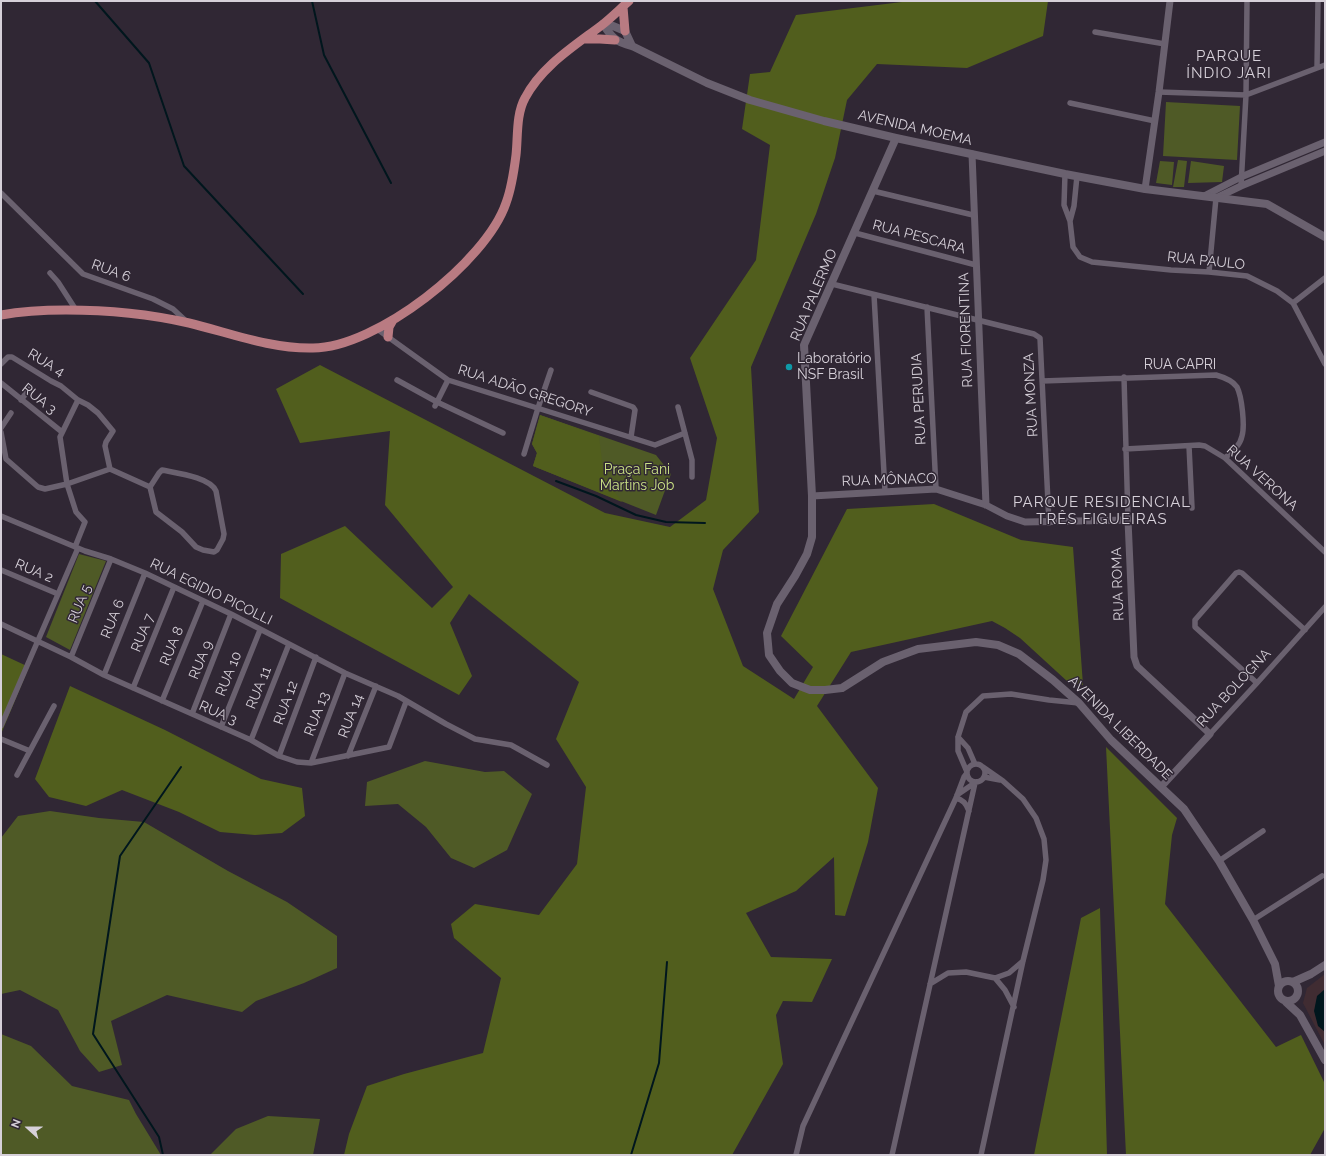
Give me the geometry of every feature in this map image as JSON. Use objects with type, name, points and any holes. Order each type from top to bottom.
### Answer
[{"type":"main road","points":[[1,314],[33,310],[104,311],[148,316],[188,323],[267,344],[315,348],[346,342],[377,329],[438,288],[458,271],[480,248],[495,227],[506,205],[513,179],[518,122],[523,100],[535,81],[554,61],[603,24],[626,4]]},
{"type":"main road","points":[[626,4],[624,30],[632,46]]},
{"type":"main road","points":[[603,24],[624,30]]},
{"type":"main road","points":[[603,24],[615,40]]},
{"type":"main road","points":[[583,39],[615,40]]},
{"type":"main road","name":"AVENIDA MOEMA","points":[[615,40],[632,46],[707,83],[750,100],[824,121],[1065,174],[1145,189],[1267,204],[1325,237]]},
{"type":"main road","name":"RUA PALERMO","points":[[812,496],[804,345],[896,138]]},
{"type":"main road","points":[[388,337],[389,327],[394,319]]},
{"type":"main road","name":"AVENIDA LIBERDADE","points":[[812,496],[812,537],[807,554],[777,604],[767,634],[769,655],[780,671],[792,683],[810,690],[825,690],[842,688],[883,662],[918,649],[976,642],[998,645],[1018,654],[1053,680],[1079,703],[1111,740],[1184,809],[1219,861],[1253,920],[1275,964],[1291,982]]},
{"type":"main road","name":"AVENIDA LIBERDADE","points":[[1275,964],[1279,986]]},
{"type":"main road","points":[[1325,965],[1311,974],[1291,982],[1283,982],[1279,986],[1278,993],[1280,999],[1286,1002],[1300,1015],[1325,1060]]},
{"type":"main road","points":[[1286,1002],[1292,1001],[1311,974]]},
{"type":"main road","points":[[1291,982],[1297,987],[1300,1015]]},
{"type":"street","points":[[1145,189],[1170,1]]},
{"type":"street","points":[[1241,186],[1246,95],[1247,1]]},
{"type":"street","points":[[1317,68],[1318,1]]},
{"type":"street","points":[[1095,32],[1165,44]]},
{"type":"street","points":[[1159,92],[1246,95],[1325,65]]},
{"type":"street","points":[[1070,103],[1155,121]]},
{"type":"street","points":[[1204,196],[1241,177],[1325,142]]},
{"type":"street","points":[[1209,272],[1216,198],[1325,151]]},
{"type":"street","name":"RUA FIORENTINA","points":[[972,154],[986,504]]},
{"type":"street","name":"RUA PAULO","points":[[1065,174],[1064,205],[1070,221],[1073,247],[1080,257],[1092,262],[1247,276],[1277,291],[1293,302],[1325,364]]},
{"type":"street","name":"RUA PAULO","points":[[1070,221],[1074,206],[1077,176]]},
{"type":"street","points":[[873,191],[974,215]]},
{"type":"street","name":"RUA 6","points":[[1,194],[83,274],[153,299],[173,309],[188,323]]},
{"type":"street","name":"RUA PESCARA","points":[[855,232],[976,265]]},
{"type":"street","points":[[50,273],[58,282],[76,310]]},
{"type":"street","points":[[1293,302],[1325,278]]},
{"type":"street","name":"RUA MONZA","points":[[832,284],[979,320],[1038,336],[1040,338],[1049,522]]},
{"type":"street","points":[[874,295],[884,491]]},
{"type":"street","name":"RUA PERUDIA","points":[[927,307],[936,489]]},
{"type":"street","name":"RUA ADÃO GREGORY","points":[[377,329],[448,380],[655,445],[684,433]]},
{"type":"street","name":"RUA 4","points":[[1,364],[8,357],[12,357],[61,386],[78,400]]},
{"type":"street","points":[[524,454],[551,370]]},
{"type":"street","name":"RUA CAPRI","points":[[1042,381],[1216,375],[1227,379],[1236,386],[1240,397],[1243,410],[1243,436],[1238,446],[1226,458]]},
{"type":"street","name":"RUA ROMA","points":[[1124,378],[1125,449],[1135,663],[1210,734]]},
{"type":"street","points":[[397,380],[436,404],[503,433]]},
{"type":"street","points":[[436,404],[448,380]]},
{"type":"street","name":"RUA 3","points":[[1,383],[62,432]]},
{"type":"street","points":[[21,400],[30,388]]},
{"type":"street","points":[[591,392],[634,407],[635,410],[631,437]]},
{"type":"street","points":[[1,726],[58,594],[85,522],[76,512],[67,484],[60,437],[78,400],[98,413],[114,431],[106,442],[105,446],[110,469]]},
{"type":"street","points":[[678,407],[692,460],[692,477]]},
{"type":"street","points":[[1,428],[11,413]]},
{"type":"street","points":[[1,432],[6,459],[38,488],[45,489],[67,484],[110,469],[150,487]]},
{"type":"street","points":[[1189,446],[1192,508]]},
{"type":"street","name":"RUA VERONA","points":[[1125,449],[1206,446],[1226,458],[1325,552]]},
{"type":"street","points":[[162,470],[196,478],[212,485],[216,491],[224,534],[217,550],[214,552],[196,547],[182,532],[159,515],[155,509],[150,487],[162,470]]},
{"type":"street","name":"RUA MÔNACO","points":[[812,496],[936,489],[986,504],[1007,516],[1025,522],[1128,520]]},
{"type":"street","name":"RUA EGIDIO PICOLLI","points":[[1,516],[76,548],[145,573],[232,614],[260,630],[345,673],[398,696],[406,702],[475,739],[512,745],[547,765]]},
{"type":"street","name":"RUA 5","points":[[72,657],[111,560]]},
{"type":"street","name":"RUA 2","points":[[1,570],[58,594]]},
{"type":"street","points":[[1257,683],[1195,627],[1195,620],[1236,574],[1239,572],[1242,573],[1305,630]]},
{"type":"street","name":"RUA 6","points":[[104,675],[145,573]]},
{"type":"street","name":"RUA 7","points":[[133,688],[174,587]]},
{"type":"street","name":"RUA 8","points":[[162,701],[203,601]]},
{"type":"street","name":"RUA BOLOGNA","points":[[1160,787],[1257,683],[1325,607]]},
{"type":"street","name":"RUA 9","points":[[192,714],[232,614]]},
{"type":"street","name":"RUA 3","points":[[1,624],[72,657],[104,675],[251,740],[279,756],[297,762],[311,763],[389,747],[406,702]]},
{"type":"street","name":"RUA 10","points":[[221,727],[260,630]]},
{"type":"street","name":"RUA 11","points":[[251,740],[289,644]]},
{"type":"street","name":"RUA 12","points":[[279,756],[316,657]]},
{"type":"street","name":"RUA 13","points":[[311,763],[345,673]]},
{"type":"street","name":"RUA 14","points":[[348,756],[376,686]]},
{"type":"street","points":[[976,783],[971,781],[968,776],[958,751],[958,737],[966,712],[983,696],[1011,694],[1079,703]]},
{"type":"street","points":[[17,775],[54,706]]},
{"type":"street","points":[[958,737],[968,748],[975,764],[983,767],[1023,799],[1036,818],[1044,839],[1046,860],[1043,880],[1023,961],[982,1155]]},
{"type":"street","points":[[1,739],[30,751]]},
{"type":"street","points":[[796,1155],[803,1126],[964,777],[970,766],[975,764]]},
{"type":"street","points":[[956,797],[984,777],[985,772],[983,767]]},
{"type":"street","points":[[984,777],[1002,781]]},
{"type":"street","points":[[892,1155],[960,848],[976,783]]},
{"type":"street","points":[[956,797],[966,804],[969,812]]},
{"type":"street","points":[[1219,861],[1263,831]]},
{"type":"street","points":[[1253,920],[1322,876]]},
{"type":"street","points":[[930,984],[948,974],[966,972],[995,978],[1009,973],[1023,961]]},
{"type":"street","points":[[995,978],[1005,990],[1014,1008]]},
{"type":"shaded area","points":[[1325,974],[1325,1045],[1303,1003],[1307,988]]},
{"type":"green space","points":[[910,1],[1048,1],[1043,36],[967,68],[877,64],[847,100],[835,158],[816,214],[751,367],[759,512],[723,550],[713,589],[743,666],[794,699],[813,667],[781,636],[847,509],[934,504],[1021,540],[1073,547],[1083,685],[1068,682],[1020,638],[992,621],[851,652],[817,706],[878,788],[868,842],[845,916],[835,915],[834,857],[796,891],[746,913],[771,957],[832,959],[812,1002],[783,1001],[776,1015],[783,1064],[732,1155],[344,1155],[349,1134],[367,1086],[404,1074],[483,1053],[501,978],[454,938],[451,924],[475,904],[539,915],[577,864],[586,787],[556,739],[579,682],[469,594],[450,623],[472,676],[459,695],[280,598],[281,554],[345,526],[432,608],[453,587],[385,505],[390,431],[300,443],[276,389],[320,365],[605,513],[670,527],[706,500],[717,438],[690,358],[756,260],[770,145],[742,129],[750,74],[770,72],[796,15]]},
{"type":"green space","points":[[1166,102],[1240,106],[1237,160],[1163,156]]},
{"type":"green space","points":[[1178,160],[1187,161],[1184,187],[1173,187]]},
{"type":"green space","points":[[1160,161],[1174,162],[1172,185],[1156,183]]},
{"type":"green space","points":[[1191,161],[1224,166],[1222,182],[1188,183]]},
{"type":"green space","name":"Praça Fani Martins Job","points":[[540,415],[656,455],[671,474],[656,515],[533,466],[537,453],[532,444]]},
{"type":"green space","points":[[540,415],[599,436],[604,477],[622,502],[533,466],[537,453],[532,444]]},
{"type":"green space","points":[[79,554],[106,561],[70,650],[46,637]]},
{"type":"green space","points":[[1,654],[29,667],[1,734]]},
{"type":"green space","points":[[70,686],[165,730],[261,779],[302,788],[305,816],[282,833],[255,835],[220,832],[179,812],[122,790],[86,806],[49,797],[35,779]]},
{"type":"green space","points":[[1106,747],[1177,818],[1172,835],[1165,904],[1276,1047],[1301,1035],[1325,1084],[1325,1128],[1310,1155],[1126,1155]]},
{"type":"green space","points":[[425,761],[485,772],[504,771],[532,794],[507,850],[474,868],[451,858],[426,827],[398,804],[365,806],[367,782]]},
{"type":"green space","points":[[50,811],[99,818],[144,822],[228,871],[287,902],[337,936],[337,968],[304,983],[256,1001],[242,1012],[167,995],[111,1021],[122,1065],[99,1072],[80,1051],[58,1010],[20,990],[1,994],[1,838],[18,816]]},
{"type":"green space","points":[[1100,908],[1107,1155],[1034,1155],[1081,918]]},
{"type":"green space","points":[[1,1034],[31,1046],[72,1086],[129,1100],[161,1155],[1,1155]]},
{"type":"green space","points":[[268,1116],[320,1119],[313,1155],[210,1155],[236,1129]]},
{"type":"water","points":[[1325,989],[1325,1032],[1318,1026],[1314,1011],[1317,996]]},
{"type":"waterway","points":[[95,1],[149,63],[184,166],[303,294]]},
{"type":"waterway","points":[[312,1],[324,55],[391,183]]},
{"type":"waterway","points":[[556,481],[596,496],[636,515],[666,522],[705,523]]},
{"type":"waterway","points":[[163,1155],[159,1137],[93,1034],[120,856],[181,767]]},
{"type":"waterway","points":[[631,1155],[659,1063],[667,962]]},
{"type":"place","name":"Laboratório NSF Brasil","points":[[789,367]]},
{"type":"district","name":"PARQUE ÍNDIO JARI","points":[[1229,64]]},
{"type":"district","name":"PARQUE RESIDENCIAL TRÊS FIGUEIRAS","points":[[1102,510]]}]
